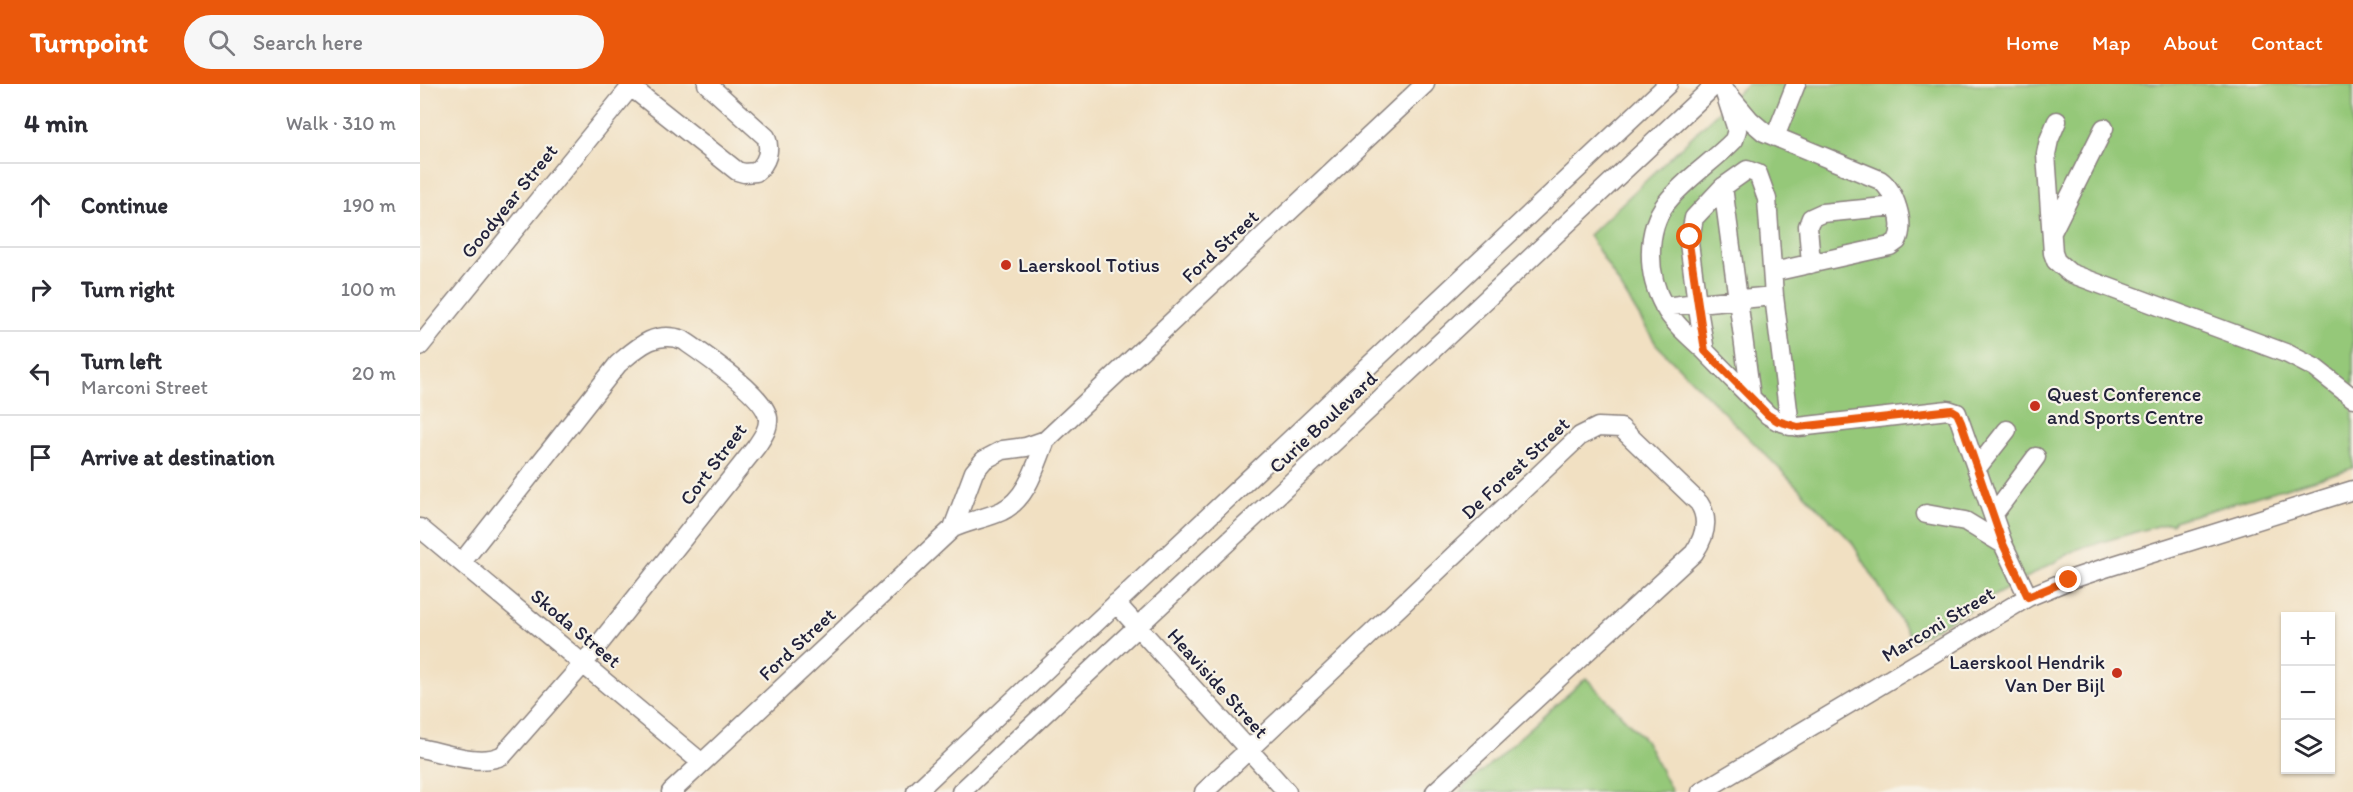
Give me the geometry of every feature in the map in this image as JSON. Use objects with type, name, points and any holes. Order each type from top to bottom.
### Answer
[{"type":"street","points":[[632,85],[737,171],[756,172],[766,159],[768,144],[766,137],[707,84]]},
{"type":"street","name":"Ford Street","points":[[671,792],[952,528],[1000,511],[1016,502],[1027,484],[1046,440],[1425,84]]},
{"type":"street","name":"Curie Boulevard","points":[[926,789],[1116,603],[1668,84]]},
{"type":"street","points":[[1775,137],[1796,84]]},
{"type":"street","name":"Goodyear Street","points":[[420,345],[632,85]]},
{"type":"street","points":[[1720,86],[1758,128],[1880,180],[1890,189],[1896,206],[1900,226],[1897,241],[1890,246],[1773,272]]},
{"type":"street","points":[[1720,86],[1737,130],[1734,140],[1665,203],[1654,230],[1651,243],[1652,262],[1658,293],[1664,307],[1768,415],[1790,426],[1952,410],[1957,413],[2003,544],[2028,597]]},
{"type":"street","name":"Curie Boulevard","points":[[961,792],[1581,209],[1720,86]]},
{"type":"street","points":[[2057,121],[2046,154],[2051,234],[2056,261],[2070,273],[2288,354],[2315,368],[2353,398]]},
{"type":"street","points":[[2051,234],[2104,128]]},
{"type":"street","points":[[1705,351],[1689,243],[1692,227],[1698,211],[1723,187],[1747,170],[1758,174],[1767,199],[1774,296],[1790,426]]},
{"type":"street","points":[[1723,187],[1750,397]]},
{"type":"street","points":[[1558,188],[1581,209]]},
{"type":"street","points":[[1811,264],[1808,232],[1810,218],[1822,213],[1896,206]]},
{"type":"street","points":[[1664,307],[1774,296]]},
{"type":"street","name":"Cort Street","points":[[420,748],[478,759],[497,758],[511,746],[584,663],[693,528],[765,433],[768,420],[766,410],[748,389],[683,340],[674,336],[653,338],[641,344],[618,364],[462,562]]},
{"type":"street","name":"De Forest Street","points":[[1204,792],[1580,436],[1598,427],[1621,428],[1699,502],[1705,517],[1705,527],[1699,545],[1694,553],[1435,792]]},
{"type":"street","points":[[1977,468],[2007,430]]},
{"type":"street","points":[[1293,436],[1318,458]]},
{"type":"street","name":"Ford Street","points":[[952,528],[974,472],[984,460],[1003,450],[1026,447],[1046,440]]},
{"type":"street","points":[[1994,515],[2036,457]]},
{"type":"street","name":"Marconi Street","points":[[1701,792],[2028,597],[2105,568],[2353,490]]},
{"type":"street","points":[[1926,514],[1965,520],[2003,544]]},
{"type":"street","name":"Skoda Street","points":[[420,528],[702,763]]},
{"type":"street","name":"Heaviside Street","points":[[1116,603],[1287,792]]},
{"type":"green space","name":"Quest Conference and Sports Centre","points":[[1747,84],[2353,84],[2353,468],[2174,521],[2172,524],[2167,523],[2078,549],[1913,641],[1851,541],[1656,344],[1589,235]]},
{"type":"green space","points":[[1586,678],[1645,740],[1672,792],[1459,792]]},
{"type":"place","name":"Laerskool Totius","points":[[1006,265]]},
{"type":"place","name":"Quest Conference and Sports Centre","points":[[2035,406]]},
{"type":"place","name":"Laerskool Hendrik Van Der Bijl","points":[[2117,673]]},
{"type":"route","points":[[1690,237],[1705,351],[1768,415],[1790,426],[1798,427],[1952,410],[1957,413],[1961,422],[2003,544],[2028,597],[2069,580]]}]
